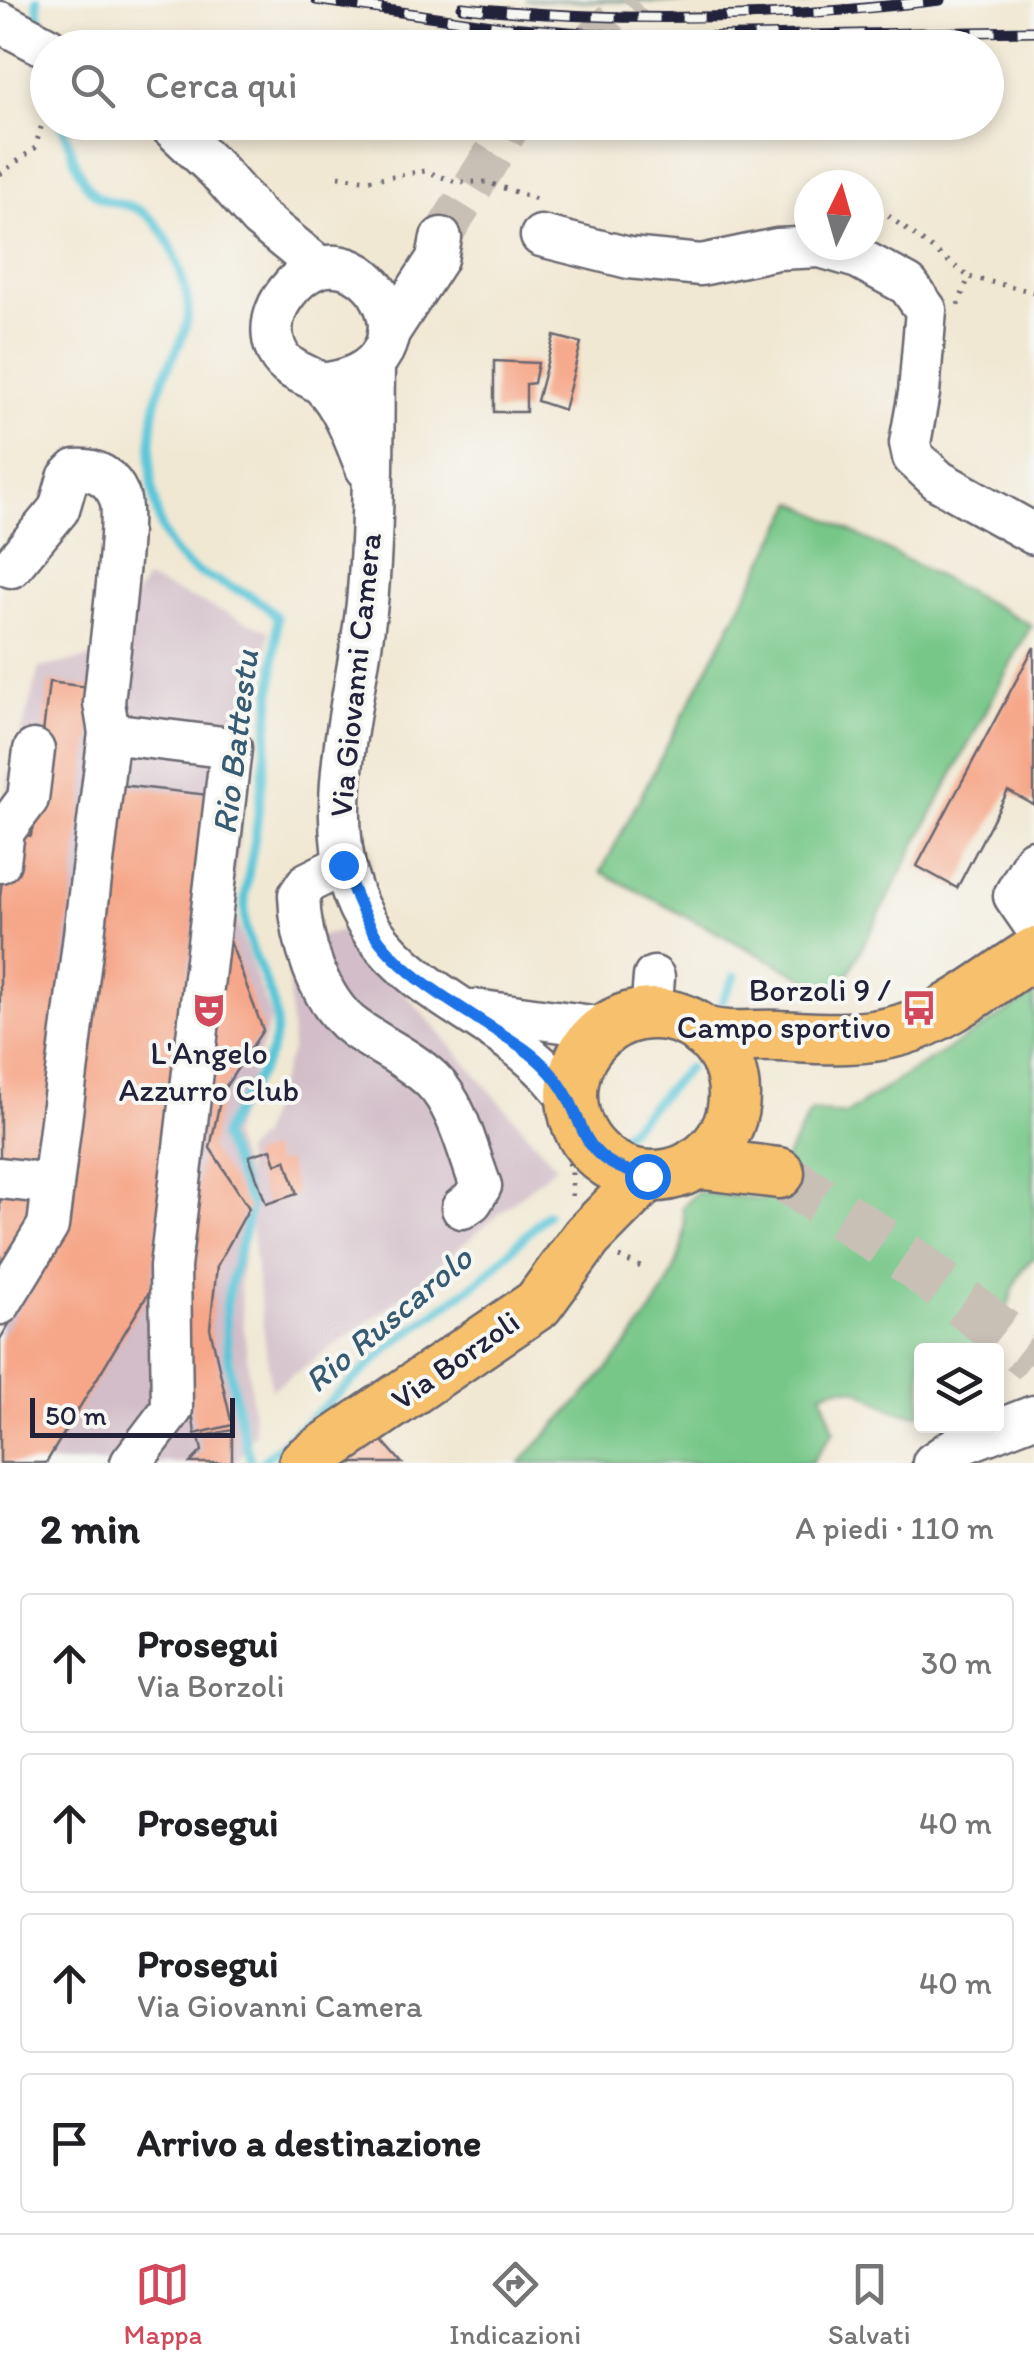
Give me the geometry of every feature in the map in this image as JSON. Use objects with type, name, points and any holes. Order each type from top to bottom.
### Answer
[{"type":"main road","points":[[587,1237],[571,1125],[578,1061],[637,1006],[734,1040],[756,1035],[843,1040],[901,1030],[936,1016],[1034,952]]},
{"type":"main road","points":[[571,1125],[602,1159],[624,1171],[647,1176],[673,1174],[696,1164],[720,1140],[731,1112],[764,1066],[799,1057],[890,1055],[972,1027],[1034,985]]},
{"type":"main road","points":[[696,1164],[779,1174],[731,1112],[723,1055],[703,1032]]},
{"type":"main road","name":"Via Borzoli","points":[[304,1463],[538,1304],[587,1237],[647,1176]]},
{"type":"street","points":[[185,140],[259,218],[320,267]]},
{"type":"street","points":[[259,218],[273,272],[276,307],[272,327],[276,350],[288,366],[321,384],[344,417],[372,480]]},
{"type":"street","points":[[541,236],[629,258],[701,265],[777,248],[820,247],[858,258],[908,285],[926,310],[910,443],[913,458],[938,481],[1034,534]]},
{"type":"street","points":[[321,384],[358,376],[381,349],[437,259],[441,238],[392,271],[370,279]]},
{"type":"street","points":[[276,307],[289,288],[320,267],[336,266],[370,279],[388,310],[381,349]]},
{"type":"street","name":"Via Giovanni Camera","points":[[381,349],[368,592],[337,819],[343,865],[372,931],[405,966],[457,1006],[530,1052],[551,1072],[571,1125]]},
{"type":"street","points":[[0,1304],[48,1226],[108,733],[106,684],[124,516],[112,484],[88,469],[76,470],[68,478],[60,509],[11,567]]},
{"type":"street","points":[[108,733],[231,748],[170,1267],[172,1408],[132,1463]]},
{"type":"street","points":[[0,862],[4,831],[28,799],[34,750]]},
{"type":"street","points":[[1028,903],[1034,860]]},
{"type":"street","points":[[343,865],[307,883],[299,895],[316,976],[331,1003],[352,1026],[420,1070],[447,1099],[480,1186],[472,1201],[462,1208]]},
{"type":"street","points":[[457,1006],[637,1006]]},
{"type":"street","points":[[0,1178],[53,1184]]},
{"type":"street","points":[[933,1463],[960,1445],[1034,1416]]},
{"type":"path","points":[[0,174],[34,148],[37,140]]},
{"type":"path","points":[[884,213],[969,277],[1034,292]]},
{"type":"path","points":[[956,312],[969,277]]},
{"type":"path","points":[[571,1125],[568,1222],[602,1250],[643,1268]]},
{"type":"shaded area","points":[[146,579],[269,631],[230,904],[271,1018],[231,1136],[246,1179],[244,1152],[260,1136],[292,1048],[287,945],[349,929],[556,1166],[389,1307],[271,1390],[250,1220],[239,1281],[255,1433],[235,1463],[0,1463],[0,812],[39,668],[95,657]]},
{"type":"green space","points":[[525,0],[813,0],[806,4]]},
{"type":"green space","points":[[795,502],[1031,625],[837,995],[601,872]]},
{"type":"green space","points":[[1034,994],[1034,1258],[1017,1280],[1002,1322],[985,1343],[914,1343],[914,1414],[894,1410],[851,1388],[822,1393],[834,1431],[811,1463],[520,1463],[599,1379],[654,1308],[673,1273],[683,1238],[682,1207],[697,1192],[763,1200],[811,1111],[846,1115]]},
{"type":"building","points":[[554,336],[581,343],[564,410],[537,401]]},
{"type":"building","points":[[494,361],[538,363],[534,383],[526,384],[526,412],[494,412]]},
{"type":"building","points":[[1034,647],[1034,805],[1008,791],[957,888],[917,866]]},
{"type":"building","points":[[49,682],[96,688],[40,1174],[0,1170],[0,897],[7,834],[31,836]]},
{"type":"building","points":[[111,784],[209,795],[151,1289],[46,1463],[0,1463],[0,1339],[57,1244]]},
{"type":"building","points":[[224,925],[263,1030],[222,1092],[210,1148],[249,1208],[217,1266],[210,1328],[232,1425],[195,1434],[182,1331]]},
{"type":"building","points":[[271,1149],[276,1164],[286,1160],[297,1194],[266,1204],[249,1156]]},
{"type":"building","points":[[0,1185],[31,1187],[27,1233],[0,1278]]},
{"type":"building","points":[[232,1430],[232,1463],[190,1463],[202,1451],[199,1437]]},
{"type":"building","points":[[373,1430],[402,1463],[325,1463]]},
{"type":"waterway","name":"Rio Battestu","points":[[37,0],[41,30]]},
{"type":"waterway","name":"Rio Battestu","points":[[68,140],[92,191],[107,201],[135,208],[156,223],[176,258],[187,297],[187,320],[161,384],[153,424],[151,471],[158,518],[166,538],[187,565],[253,598],[277,618],[269,724],[245,915],[249,941],[275,1010],[275,1037],[265,1064],[222,1137],[250,1204],[229,1289],[226,1320],[233,1383],[251,1463]]},
{"type":"waterway","name":"Rio Ruscarolo","points":[[722,1001],[735,976]]},
{"type":"waterway","name":"Rio Ruscarolo","points":[[622,1136],[688,1068]]},
{"type":"waterway","name":"Rio Ruscarolo","points":[[261,1463],[398,1340],[483,1278],[547,1214]]},
{"type":"tunnel","points":[[604,30],[635,0]]},
{"type":"tunnel","points":[[441,238],[502,140]]},
{"type":"tunnel","points":[[779,1173],[912,1262],[1034,1359]]},
{"type":"railway","points":[[316,0],[546,30]]},
{"type":"railway","points":[[462,7],[642,18],[820,12],[940,0]]},
{"type":"railway","points":[[1004,32],[1034,31]]},
{"type":"place","name":"Borzoli 9 / Campo sportivo","points":[[919,1008]]},
{"type":"place","name":"L'Angelo Azzurro Club","points":[[209,1010]]},
{"type":"route","points":[[343,865],[372,931],[405,966],[457,1006],[530,1052],[551,1072],[572,1103],[576,1124],[602,1159],[624,1171],[647,1176]]}]
